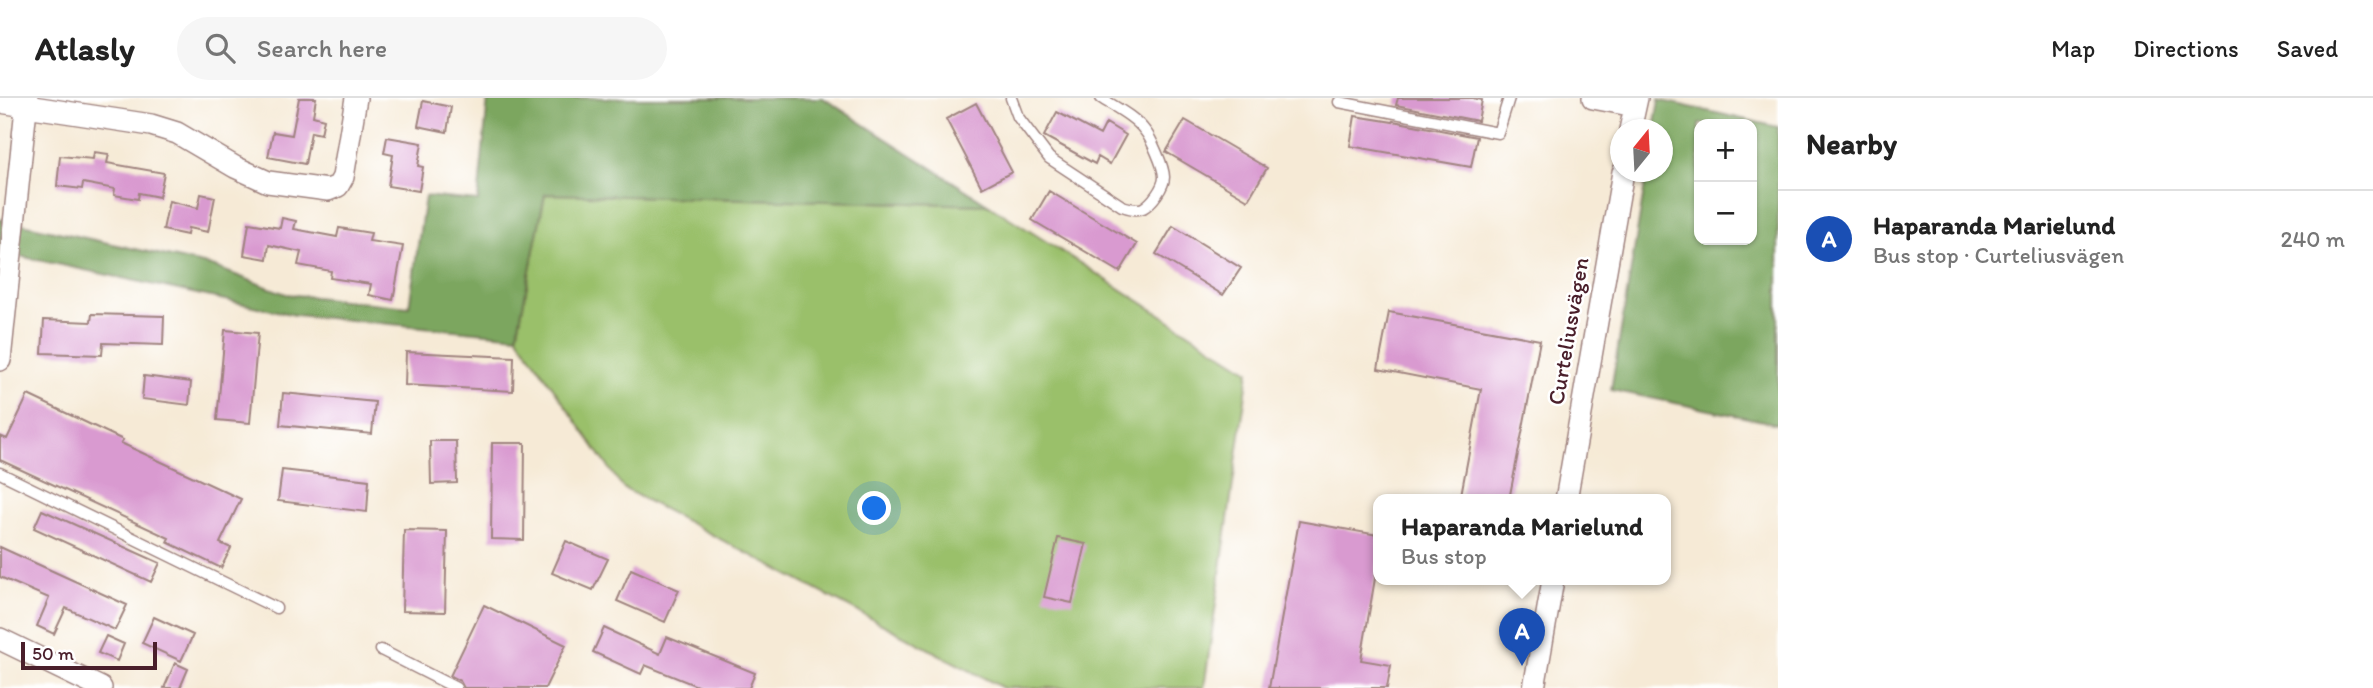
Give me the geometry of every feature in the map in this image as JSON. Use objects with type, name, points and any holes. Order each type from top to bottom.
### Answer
[{"type":"street","points":[[0,102],[27,102],[151,125],[177,132],[235,167],[268,182],[328,190],[338,186],[343,177],[356,98]]},
{"type":"street","points":[[1593,98],[1636,102]]},
{"type":"street","points":[[0,360],[27,102]]},
{"type":"street","name":"Curteliusvägen","points":[[1567,494],[1621,182]]},
{"type":"street","points":[[1534,688],[1552,585]]},
{"type":"street","points":[[0,639],[101,688]]},
{"type":"lane","points":[[1011,98],[1018,117],[1049,158],[1122,206],[1134,210],[1144,207],[1161,188],[1164,176],[1160,164],[1147,133],[1140,124],[1101,98]]},
{"type":"lane","points":[[1339,102],[1498,133],[1509,98]]},
{"type":"lane","points":[[0,473],[275,608]]},
{"type":"lane","points":[[380,650],[456,688]]},
{"type":"green space","points":[[488,98],[823,98],[989,205],[545,194],[517,336],[295,315],[0,252],[0,219],[212,266],[286,294],[409,307],[425,196],[478,201]]},
{"type":"green space","points":[[1659,100],[1743,119],[1694,119],[1694,245],[1757,245],[1757,122],[1778,127],[1778,424],[1611,390],[1645,182],[1673,182],[1673,119],[1656,119]]},
{"type":"green space","points":[[545,194],[989,205],[1249,371],[1204,688],[1003,688],[623,488],[517,336]]},
{"type":"building","points":[[299,98],[316,98],[313,116],[324,119],[321,134],[311,132],[305,164],[268,157],[273,132],[292,135]]},
{"type":"building","points":[[1398,98],[1482,100],[1478,121],[1396,105]]},
{"type":"building","points":[[423,101],[451,107],[447,132],[418,126]]},
{"type":"building","points":[[976,103],[1012,172],[982,188],[946,119]]},
{"type":"building","points":[[1057,112],[1100,135],[1106,123],[1126,135],[1110,164],[1098,157],[1095,164],[1044,136]]},
{"type":"building","points":[[1355,116],[1477,137],[1471,167],[1350,146]]},
{"type":"building","points":[[1185,120],[1267,168],[1248,200],[1166,152]]},
{"type":"building","points":[[387,137],[422,143],[418,166],[423,167],[419,191],[388,186],[393,155],[384,153]]},
{"type":"building","points":[[94,152],[109,154],[107,163],[164,173],[159,197],[139,193],[138,199],[114,195],[115,189],[83,183],[82,189],[57,186],[60,156],[93,159]]},
{"type":"building","points":[[1049,191],[1137,244],[1120,272],[1032,220]]},
{"type":"building","points":[[201,194],[215,197],[208,232],[188,228],[187,235],[163,230],[169,201],[198,208]]},
{"type":"building","points":[[282,218],[296,221],[294,229],[337,237],[339,228],[371,233],[369,241],[403,246],[393,300],[369,295],[371,284],[330,278],[331,271],[298,265],[301,252],[269,245],[267,259],[244,255],[249,223],[280,228]]},
{"type":"building","points":[[1173,226],[1241,268],[1223,295],[1156,254]]},
{"type":"building","points":[[1389,312],[1540,340],[1510,494],[1461,494],[1481,389],[1378,369]]},
{"type":"building","points":[[92,314],[164,316],[163,345],[103,343],[102,355],[42,353],[44,320],[91,322]]},
{"type":"building","points":[[225,330],[258,333],[250,423],[217,420]]},
{"type":"building","points":[[406,352],[514,357],[513,391],[405,385]]},
{"type":"building","points":[[144,376],[191,382],[189,405],[142,399]]},
{"type":"building","points":[[283,393],[375,402],[372,434],[280,425]]},
{"type":"building","points":[[28,395],[123,440],[121,443],[241,499],[220,543],[231,548],[221,568],[167,542],[169,538],[0,460],[0,436],[7,439]]},
{"type":"building","points":[[430,441],[456,441],[457,483],[431,484]]},
{"type":"building","points":[[492,443],[525,443],[524,540],[491,539]]},
{"type":"building","points":[[282,470],[369,480],[367,512],[278,501]]},
{"type":"building","points":[[42,510],[160,563],[151,582],[34,528]]},
{"type":"building","points":[[1299,521],[1373,534],[1374,585],[1361,660],[1391,665],[1387,688],[1269,688]]},
{"type":"building","points":[[404,530],[447,531],[445,612],[402,611]]},
{"type":"building","points":[[1058,538],[1086,544],[1072,603],[1044,597]]},
{"type":"building","points":[[566,541],[608,559],[593,590],[552,573]]},
{"type":"building","points":[[0,547],[127,605],[115,630],[66,608],[54,634],[37,626],[49,598],[0,577]]},
{"type":"building","points":[[631,569],[679,590],[665,622],[617,601]]},
{"type":"building","points":[[484,605],[566,645],[545,688],[464,688],[460,681],[450,676]]},
{"type":"building","points":[[154,617],[193,635],[181,661],[142,643]]},
{"type":"building","points":[[604,628],[660,654],[667,637],[755,673],[749,688],[702,688],[645,665],[641,674],[593,652]]},
{"type":"building","points":[[106,636],[124,644],[117,661],[98,653]]},
{"type":"building","points":[[175,663],[188,669],[180,688],[164,688]]},
{"type":"place","name":"Haparanda Marielund","points":[[1522,666]]}]
